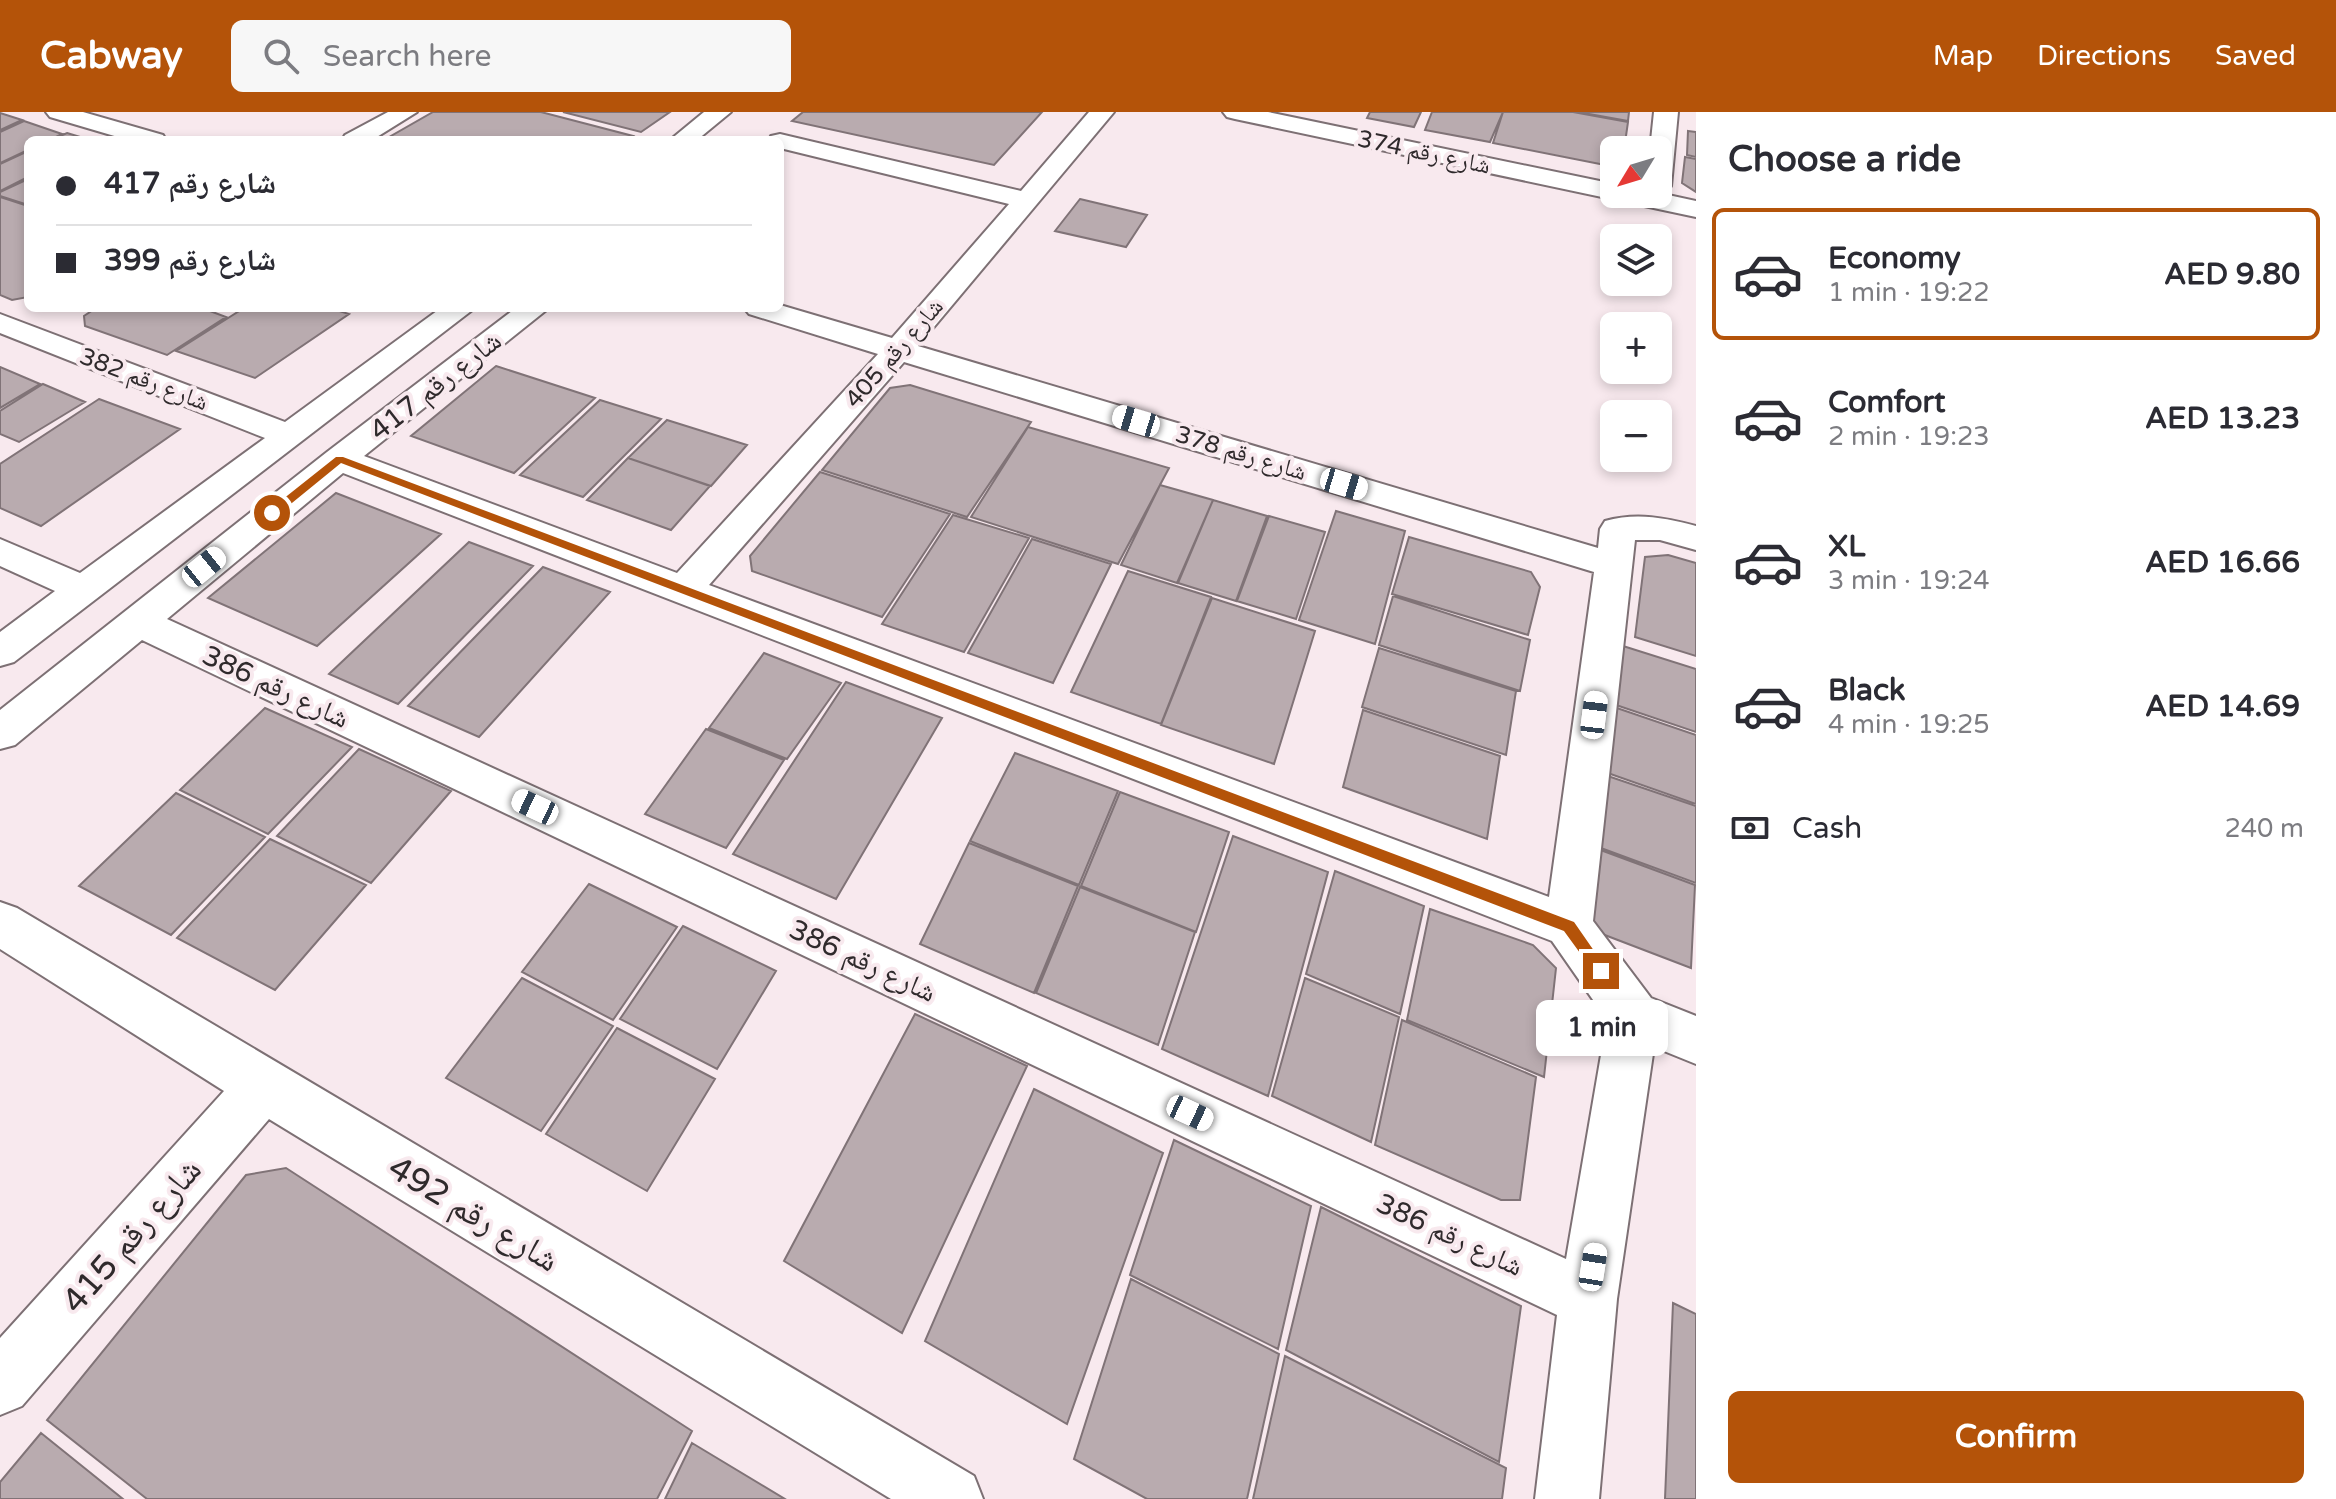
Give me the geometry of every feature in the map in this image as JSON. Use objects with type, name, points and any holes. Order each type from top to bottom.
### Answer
[{"type":"street","points":[[58,112],[140,136]]},
{"type":"street","points":[[361,136],[405,112]]},
{"type":"street","points":[[687,136],[719,112]]},
{"type":"street","name":"شارع رقم 405","points":[[682,591],[899,349],[1102,112]]},
{"type":"street","name":"شارع رقم 374","points":[[1235,112],[1600,189]]},
{"type":"street","points":[[1663,136],[1666,112]]},
{"type":"street","points":[[784,137],[1026,200]]},
{"type":"street","points":[[1672,200],[1696,209]]},
{"type":"street","name":"شارع رقم 417","points":[[0,652],[455,312]]},
{"type":"street","name":"شارع رقم 417","points":[[0,733],[339,459],[529,312]]},
{"type":"street","name":"شارع رقم 378","points":[[773,312],[1612,565]]},
{"type":"street","points":[[12,327],[50,316]]},
{"type":"street","name":"شارع رقم 382","points":[[12,327],[288,435]]},
{"type":"street","points":[[339,459],[1569,926],[1633,1015],[1696,1040]]},
{"type":"street","points":[[1569,926],[1618,529],[1660,528],[1696,538]]},
{"type":"street","points":[[0,551],[83,589]]},
{"type":"street","name":"شارع رقم 386","points":[[137,621],[1588,1299]]},
{"type":"street","name":"شارع رقم 492","points":[[0,923],[263,1086],[951,1499]]},
{"type":"street","points":[[1567,1499],[1588,1299],[1633,1015]]},
{"type":"street","name":"شارع رقم 415","points":[[0,1384],[263,1086]]},
{"type":"building","points":[[433,112],[541,112],[633,136],[391,136]]},
{"type":"building","points":[[563,112],[670,112],[641,132]]},
{"type":"building","points":[[803,112],[1042,112],[994,165],[792,121]]},
{"type":"building","points":[[1370,112],[1421,112],[1414,127],[1367,118]]},
{"type":"building","points":[[1432,112],[1503,112],[1490,142],[1425,130]]},
{"type":"building","points":[[1503,112],[1573,112],[1628,122],[1626,136],[1600,136],[1600,164],[1493,143]]},
{"type":"building","points":[[1578,112],[1629,112],[1628,121]]},
{"type":"building","points":[[0,113],[22,120],[0,130]]},
{"type":"building","points":[[24,121],[62,134],[24,136],[24,152],[0,163],[0,132]]},
{"type":"building","points":[[1688,131],[1696,132],[1696,157],[1687,155]]},
{"type":"building","points":[[24,153],[24,179],[0,191],[0,164]]},
{"type":"building","points":[[1685,157],[1696,159],[1696,192],[1682,183]]},
{"type":"building","points":[[24,181],[24,204],[0,196],[0,192]]},
{"type":"building","points":[[0,197],[24,205],[24,298],[12,300],[0,295]]},
{"type":"building","points":[[1080,199],[1147,215],[1126,247],[1055,231]]},
{"type":"building","points":[[90,312],[213,312],[226,317],[167,355],[85,326],[84,316]]},
{"type":"building","points":[[238,312],[349,314],[255,378],[176,351]]},
{"type":"building","points":[[496,366],[595,398],[514,473],[411,436]]},
{"type":"building","points":[[0,367],[40,384],[0,408]]},
{"type":"building","points":[[43,384],[85,402],[19,442],[0,434],[0,411]]},
{"type":"building","points":[[910,385],[1031,422],[967,517],[822,470],[890,388]]},
{"type":"building","points":[[99,399],[180,429],[41,526],[0,508],[0,464]]},
{"type":"building","points":[[600,400],[661,419],[583,497],[520,475]]},
{"type":"building","points":[[667,420],[747,445],[711,486],[628,458]]},
{"type":"building","points":[[1028,427],[1169,468],[1118,564],[971,517]]},
{"type":"building","points":[[628,458],[710,486],[671,530],[587,500]]},
{"type":"building","points":[[820,472],[950,514],[882,617],[752,571],[750,556]]},
{"type":"building","points":[[1160,485],[1213,500],[1177,583],[1121,565]]},
{"type":"building","points":[[336,493],[441,534],[317,646],[208,598]]},
{"type":"building","points":[[1213,500],[1267,516],[1236,601],[1178,583]]},
{"type":"building","points":[[1336,511],[1405,531],[1375,644],[1299,620]]},
{"type":"building","points":[[953,515],[1029,538],[964,652],[882,624]]},
{"type":"building","points":[[1269,516],[1325,532],[1296,619],[1237,601]]},
{"type":"building","points":[[1409,537],[1531,572],[1540,587],[1528,635],[1392,594]]},
{"type":"building","points":[[1032,539],[1111,564],[1053,683],[968,653]]},
{"type":"building","points":[[469,542],[533,566],[398,704],[329,674]]},
{"type":"building","points":[[1668,555],[1696,563],[1696,656],[1635,637],[1645,557]]},
{"type":"building","points":[[543,567],[610,592],[479,737],[408,706]]},
{"type":"building","points":[[1128,571],[1211,597],[1161,724],[1071,692]]},
{"type":"building","points":[[1393,596],[1530,640],[1520,691],[1379,645]]},
{"type":"building","points":[[1212,598],[1315,631],[1274,764],[1161,725]]},
{"type":"building","points":[[1623,646],[1696,669],[1696,732],[1616,705]]},
{"type":"building","points":[[1379,648],[1516,691],[1506,755],[1362,707]]},
{"type":"building","points":[[764,653],[841,683],[787,759],[709,728]]},
{"type":"building","points":[[846,682],[942,718],[836,899],[733,854]]},
{"type":"building","points":[[1611,706],[1696,735],[1696,804],[1602,771]]},
{"type":"building","points":[[265,708],[352,747],[268,834],[180,790]]},
{"type":"building","points":[[1363,710],[1500,756],[1487,839],[1343,787]]},
{"type":"building","points":[[706,729],[784,760],[726,848],[645,814]]},
{"type":"building","points":[[359,749],[451,791],[371,883],[277,836]]},
{"type":"building","points":[[1015,753],[1118,791],[1079,885],[970,841]]},
{"type":"building","points":[[1599,773],[1696,806],[1696,883],[1590,844]]},
{"type":"building","points":[[1120,792],[1229,832],[1196,932],[1081,886]]},
{"type":"building","points":[[176,793],[265,837],[171,935],[79,886]]},
{"type":"building","points":[[1233,836],[1328,872],[1268,1096],[1162,1049]]},
{"type":"building","points":[[270,839],[366,885],[275,990],[177,938]]},
{"type":"building","points":[[969,843],[1078,886],[1034,993],[920,944]]},
{"type":"building","points":[[1587,845],[1695,885],[1691,968],[1576,924]]},
{"type":"building","points":[[1335,871],[1424,906],[1400,1014],[1306,974]]},
{"type":"building","points":[[589,884],[677,927],[613,1020],[522,972]]},
{"type":"building","points":[[1080,887],[1195,932],[1158,1045],[1036,993]]},
{"type":"building","points":[[1430,909],[1533,945],[1556,968],[1544,1077],[1407,1020]]},
{"type":"building","points":[[683,926],[776,971],[717,1069],[620,1019]]},
{"type":"building","points":[[522,978],[613,1026],[541,1131],[446,1078]]},
{"type":"building","points":[[1305,978],[1399,1017],[1371,1142],[1272,1096]]},
{"type":"building","points":[[915,1014],[1027,1066],[902,1333],[784,1261]]},
{"type":"building","points":[[1402,1020],[1536,1077],[1520,1200],[1501,1200],[1375,1145]]},
{"type":"building","points":[[617,1028],[715,1079],[647,1191],[546,1134]]},
{"type":"building","points":[[1034,1089],[1163,1153],[1067,1424],[925,1341]]},
{"type":"building","points":[[1174,1140],[1311,1206],[1278,1349],[1130,1275]]},
{"type":"building","points":[[286,1168],[692,1431],[657,1499],[147,1499],[47,1420],[246,1175]]},
{"type":"building","points":[[1321,1207],[1521,1306],[1499,1462],[1286,1350]]},
{"type":"building","points":[[1131,1279],[1279,1354],[1247,1499],[1147,1499],[1074,1459]]},
{"type":"building","points":[[1673,1303],[1696,1314],[1696,1499],[1665,1499]]},
{"type":"building","points":[[1285,1356],[1506,1468],[1502,1499],[1253,1499]]},
{"type":"building","points":[[41,1433],[123,1499],[0,1499],[0,1482]]},
{"type":"building","points":[[692,1443],[785,1499],[665,1499]]},
{"type":"route","points":[[272,513],[339,459],[1569,926],[1601,971]]}]
